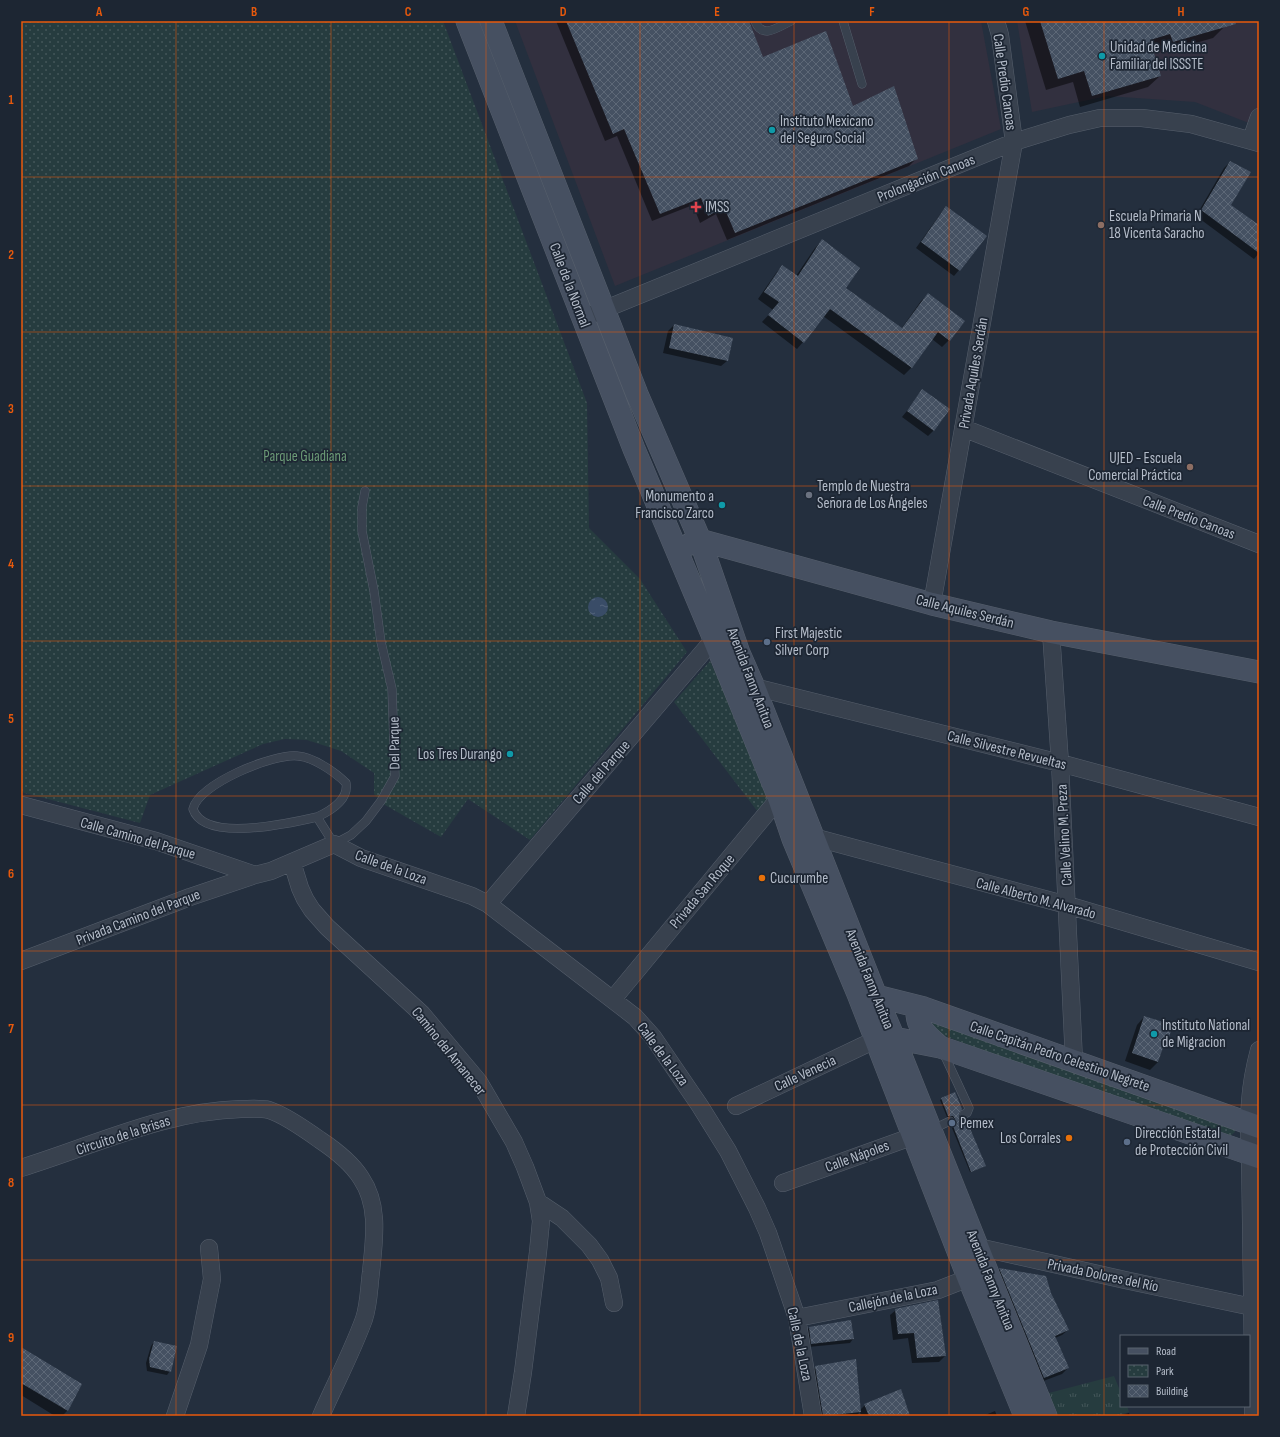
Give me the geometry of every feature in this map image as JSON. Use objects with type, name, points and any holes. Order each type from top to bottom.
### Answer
[{"type":"main road","name":"Calle de la Normal","points":[[467,21],[634,449],[675,549]]},
{"type":"main road","name":"Calle de la Normal","points":[[491,21],[637,394],[700,540]]},
{"type":"main road","points":[[675,549],[700,540]]},
{"type":"main road","name":"Calle Aquiles Serdán","points":[[700,540],[932,604],[1051,632],[1259,672]]},
{"type":"main road","name":"Avenida Fanny Anitua","points":[[700,540],[739,653],[754,687],[785,791],[793,839],[886,1035],[922,1133],[955,1242],[977,1274],[1046,1416]]},
{"type":"main road","name":"Avenida Fanny Anitua","points":[[675,549],[714,639],[785,791],[813,837],[867,995]]},
{"type":"main road","points":[[714,639],[729,642],[739,653]]},
{"type":"main road","name":"Calle Capitán Pedro Celestino Negrete","points":[[867,995],[921,1010],[1074,1061],[1254,1125]]},
{"type":"main road","points":[[886,1035],[921,1010]]},
{"type":"main road","points":[[921,1010],[917,1018],[919,1026],[924,1033],[940,1047]]},
{"type":"main road","name":"Calle Capitán Pedro Celestino Negrete","points":[[886,1035],[940,1047],[1254,1156]]},
{"type":"main road","name":"Avenida Fanny Anitua","points":[[922,1133],[977,1247],[977,1274],[1025,1416]]},
{"type":"street","name":"Calle Predio Canoas","points":[[996,21],[1000,35],[1014,142]]},
{"type":"street","points":[[1255,141],[1259,117]]},
{"type":"street","name":"Prolongación Canoas","points":[[583,318],[1014,142],[1069,125],[1100,118],[1142,118],[1191,124],[1255,141]]},
{"type":"street","name":"Privada Aquiles Serdán","points":[[932,604],[1014,142]]},
{"type":"street","name":"Calle Predio Canoas","points":[[963,428],[1259,544]]},
{"type":"street","name":"Calle Velino M. Preza","points":[[1051,632],[1060,763],[1074,1061]]},
{"type":"street","name":"Calle del Parque","points":[[488,904],[714,639]]},
{"type":"street","name":"Calle Silvestre Revueltas","points":[[754,687],[1060,763],[1259,817]]},
{"type":"street","name":"Privada San Roque","points":[[613,999],[785,791]]},
{"type":"street","name":"Calle Camino del Parque","points":[[21,805],[156,841],[255,875]]},
{"type":"street","name":"Calle Alberto M. Alvarado","points":[[813,837],[1067,905],[1259,962]]},
{"type":"street","points":[[255,875],[271,871],[334,844]]},
{"type":"street","name":"Calle de la Loza","points":[[334,844],[361,858],[472,896],[488,904],[613,999],[635,1017],[653,1037],[689,1088],[728,1151],[768,1233],[798,1318],[813,1416]]},
{"type":"street","name":"Camino del Amanecer","points":[[292,862],[300,888],[312,910],[327,927],[422,1014],[478,1082],[514,1142],[525,1167],[538,1202],[541,1221],[523,1372],[516,1416]]},
{"type":"street","name":"Privada Camino del Parque","points":[[21,961],[190,897],[255,875]]},
{"type":"street","name":"Calle Venecia","points":[[736,1106],[886,1035]]},
{"type":"street","points":[[1253,1416],[1252,1306],[1254,1125],[1249,1098],[1259,1050]]},
{"type":"street","name":"Circuito de la Brisas","points":[[21,1168],[144,1125],[206,1111],[241,1109],[268,1110],[291,1121],[336,1151],[361,1177],[366,1186],[373,1205],[375,1225],[369,1287],[364,1318],[349,1355],[320,1416]]},
{"type":"street","name":"Calle Nápoles","points":[[783,1183],[922,1133]]},
{"type":"street","points":[[538,1202],[562,1218],[589,1245],[600,1260],[610,1278],[614,1304]]},
{"type":"street","name":"Privada Dolores del Río","points":[[955,1242],[1125,1280],[1252,1306]]},
{"type":"street","points":[[175,1416],[198,1345],[207,1304],[212,1279],[209,1248]]},
{"type":"street","name":"Callejón de la Loza","points":[[798,1318],[938,1290],[977,1274]]},
{"type":"lane","points":[[755,21],[757,27],[769,31],[790,21]]},
{"type":"lane","points":[[843,21],[862,84]]},
{"type":"lane","name":"Del Parque","points":[[334,844],[351,835],[366,821],[381,801],[395,776],[392,689],[381,642],[374,591],[362,531],[362,507],[365,491]]},
{"type":"lane","points":[[281,756],[298,756],[315,760],[346,783],[345,794],[336,806],[329,812],[317,817],[280,825],[242,829],[219,827],[210,824],[200,820],[193,810],[198,799],[221,781],[281,756]]},
{"type":"lane","points":[[317,817],[334,844]]},
{"type":"lane","points":[[940,1047],[969,1108],[967,1113],[964,1114]]},
{"type":"lane","points":[[922,1133],[950,1121]]},
{"type":"shaded area","name":"IMSS","points":[[515,21],[981,21],[1001,129],[615,286]]},
{"type":"shaded area","points":[[1017,21],[1259,21],[1259,127],[1195,102],[1107,96],[1032,112]]},
{"type":"green space","name":"Parque Guadiana","points":[[21,21],[443,21],[587,403],[589,528],[640,579],[687,652],[530,840],[468,799],[441,837],[385,805],[374,794],[374,773],[341,751],[307,740],[285,739],[263,744],[150,795],[140,823],[21,792]]},
{"type":"green space","points":[[710,661],[772,795],[758,812],[674,702]]},
{"type":"green space","points":[[930,1019],[1234,1121],[1235,1132],[1229,1137],[966,1044],[945,1036],[928,1025]]},
{"type":"green space","points":[[1114,1376],[1120,1391],[1120,1407],[1127,1407],[1129,1412],[1116,1416],[1055,1416],[1045,1394]]},
{"type":"water","points":[[594,597],[602,597],[608,603],[608,611],[602,617],[594,617],[588,611],[588,603]]},
{"type":"building","name":"Instituto Mexicano del Seguro Social","points":[[566,21],[749,21],[763,57],[826,31],[853,106],[894,86],[918,159],[735,233],[724,207],[708,216],[701,198],[660,214],[624,129],[613,134]]},
{"type":"building","name":"Unidad de Medicina Familiar del ISSSTE","points":[[1040,21],[1235,21],[1236,24],[1173,42],[1170,34],[1150,40],[1161,76],[1092,96],[1084,71],[1058,79]]},
{"type":"building","points":[[1230,161],[1251,172],[1231,205],[1259,225],[1259,253],[1201,210]]},
{"type":"building","points":[[946,206],[987,236],[960,271],[921,242]]},
{"type":"building","points":[[822,239],[860,268],[846,288],[902,328],[928,293],[965,321],[950,341],[938,332],[912,368],[830,309],[804,343],[768,315],[779,302],[764,292],[782,265],[798,276]]},
{"type":"building","points":[[674,324],[733,338],[728,361],[669,348]]},
{"type":"building","points":[[922,389],[950,409],[934,431],[907,411]]},
{"type":"building","name":"Instituto National de Migracion","points":[[1144,1016],[1173,1025],[1167,1043],[1165,1042],[1158,1062],[1132,1053]]},
{"type":"building","points":[[955,1092],[962,1109],[959,1116],[966,1119],[986,1166],[971,1172],[953,1126],[955,1124],[955,1119],[953,1116],[948,1116],[941,1098]]},
{"type":"building","points":[[999,1268],[1046,1276],[1051,1293],[1069,1330],[1055,1336],[1069,1368],[1044,1378]]},
{"type":"building","points":[[938,1300],[946,1356],[917,1358],[914,1333],[898,1334],[895,1309]]},
{"type":"building","points":[[851,1320],[854,1339],[811,1344],[809,1327]]},
{"type":"building","points":[[154,1341],[177,1346],[171,1372],[150,1367],[149,1359]]},
{"type":"building","points":[[21,1347],[82,1384],[68,1411],[21,1383]]},
{"type":"building","points":[[856,1359],[861,1412],[823,1416],[815,1366]]},
{"type":"building","points":[[901,1389],[910,1416],[869,1416],[864,1404]]},
{"type":"place","name":"Unidad de Medicina Familiar del ISSSTE","points":[[1102,56]]},
{"type":"place","name":"Instituto Mexicano del Seguro Social","points":[[772,130]]},
{"type":"place","name":"IMSS","points":[[696,207]]},
{"type":"place","name":"Escuela Primaria N 18 Vicenta Saracho","points":[[1101,225]]},
{"type":"place","name":"UJED - Escuela Comercial Práctica","points":[[1190,467]]},
{"type":"place","name":"Templo de Nuestra Señora de Los Ángeles","points":[[809,495]]},
{"type":"place","name":"Monumento a Francisco Zarco","points":[[722,505]]},
{"type":"place","name":"First Majestic Silver Corp","points":[[767,642]]},
{"type":"place","name":"Los Tres Durango","points":[[510,754]]},
{"type":"place","name":"Cucurumbe","points":[[762,878]]},
{"type":"place","name":"Instituto National de Migracion","points":[[1154,1034]]},
{"type":"place","name":"Pemex","points":[[952,1123]]},
{"type":"place","name":"Los Corrales","points":[[1069,1138]]},
{"type":"place","name":"Dirección Estatal de Protección Civil","points":[[1127,1142]]}]
